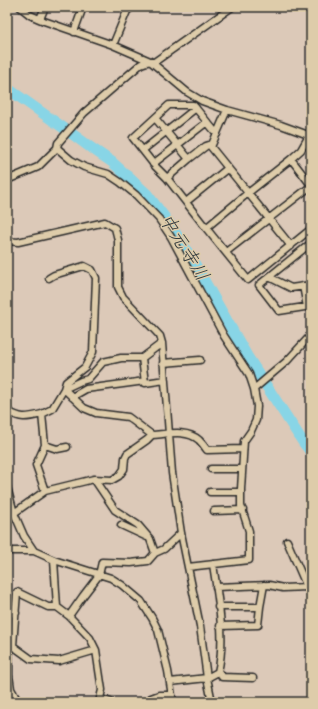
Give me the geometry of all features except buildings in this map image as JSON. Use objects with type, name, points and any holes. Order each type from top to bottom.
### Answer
[{"type":"street","points":[[20,7],[30,15],[113,45],[151,62],[195,97],[227,110],[281,125],[310,136],[301,150],[291,159],[206,228]]},
{"type":"street","points":[[40,19],[45,7]]},
{"type":"street","points":[[74,32],[83,7]]},
{"type":"street","points":[[7,180],[38,166],[58,146],[84,113],[141,64],[151,62],[232,7]]},
{"type":"street","points":[[113,45],[127,8]]},
{"type":"street","points":[[143,150],[194,107],[195,97]]},
{"type":"street","points":[[217,134],[194,107],[169,105],[133,138],[153,164],[167,178],[248,280],[311,229]]},
{"type":"street","points":[[227,110],[211,147],[291,246]]},
{"type":"street","points":[[155,118],[189,160]]},
{"type":"street","points":[[153,164],[207,122]]},
{"type":"street","points":[[167,178],[206,146],[212,144]]},
{"type":"street","points":[[58,146],[71,160],[84,167],[108,174],[120,182],[136,195],[159,220],[171,237],[224,336],[256,387],[256,420],[251,431],[244,440],[241,492],[241,506],[249,531],[249,560],[188,566]]},
{"type":"street","points":[[226,252],[311,186],[291,159]]},
{"type":"street","points":[[186,202],[228,168]]},
{"type":"street","points":[[7,241],[18,242],[105,222],[116,228],[118,240],[118,287],[123,297],[160,336],[162,343],[172,473],[181,533],[200,626],[212,702]]},
{"type":"street","points":[[303,286],[309,307],[279,311],[259,285],[310,245]]},
{"type":"street","points":[[7,411],[19,417],[30,417],[42,414],[52,409],[64,389],[66,382],[85,368],[93,352],[96,278],[92,270],[84,266],[54,275],[49,278]]},
{"type":"street","points":[[260,270],[268,278],[291,288],[311,285]]},
{"type":"street","points":[[256,387],[287,361],[311,335]]},
{"type":"street","points":[[64,389],[88,379],[103,362],[121,358],[142,358],[162,343]]},
{"type":"street","points":[[142,358],[145,381]]},
{"type":"street","points":[[164,363],[200,360]]},
{"type":"street","points":[[72,397],[86,389],[145,381],[145,383],[165,380]]},
{"type":"street","points":[[64,389],[84,408],[96,413],[128,417],[152,434],[183,433],[200,440],[208,450],[243,449]]},
{"type":"street","points":[[42,414],[45,445],[36,465],[45,491]]},
{"type":"street","points":[[14,514],[45,491],[94,480],[112,480],[119,476],[124,469],[127,454],[152,434]]},
{"type":"street","points":[[45,445],[57,449],[67,448]]},
{"type":"street","points":[[211,469],[242,469]]},
{"type":"street","points":[[94,480],[115,510],[138,525],[150,539],[155,553]]},
{"type":"street","points":[[7,488],[14,514],[24,536],[34,551]]},
{"type":"street","points":[[210,492],[241,492]]},
{"type":"street","points":[[214,511],[242,510]]},
{"type":"street","points":[[120,525],[150,539]]},
{"type":"street","points":[[69,616],[99,575],[102,562],[148,561],[155,553],[164,549],[181,533]]},
{"type":"street","points":[[287,541],[307,588],[311,593]]},
{"type":"street","points":[[7,551],[34,551],[54,560],[111,578],[141,601],[158,630],[170,682],[172,702]]},
{"type":"street","points":[[54,560],[57,607]]},
{"type":"street","points":[[213,564],[220,626],[220,660],[218,672],[222,677],[253,678]]},
{"type":"street","points":[[216,587],[264,585],[284,588],[307,588]]},
{"type":"street","points":[[220,626],[258,625],[264,585]]},
{"type":"street","points":[[18,700],[11,689],[9,676],[9,651],[13,646],[17,592],[48,607],[57,607],[69,616],[90,638],[96,650],[102,690],[100,700],[111,702]]},
{"type":"street","points":[[218,607],[260,607]]},
{"type":"street","points":[[7,614],[16,613]]},
{"type":"street","points":[[13,646],[31,659],[59,661],[96,650]]},
{"type":"street","points":[[170,682],[207,678],[218,672]]},
{"type":"street","points":[[148,702],[150,698],[159,695],[172,695]]},
{"type":"street","points":[[7,700],[18,700]]},
{"type":"waterway","name":"中元寺川","points":[[7,88],[112,162],[147,194],[169,223],[193,261],[247,356],[311,452]]}]
